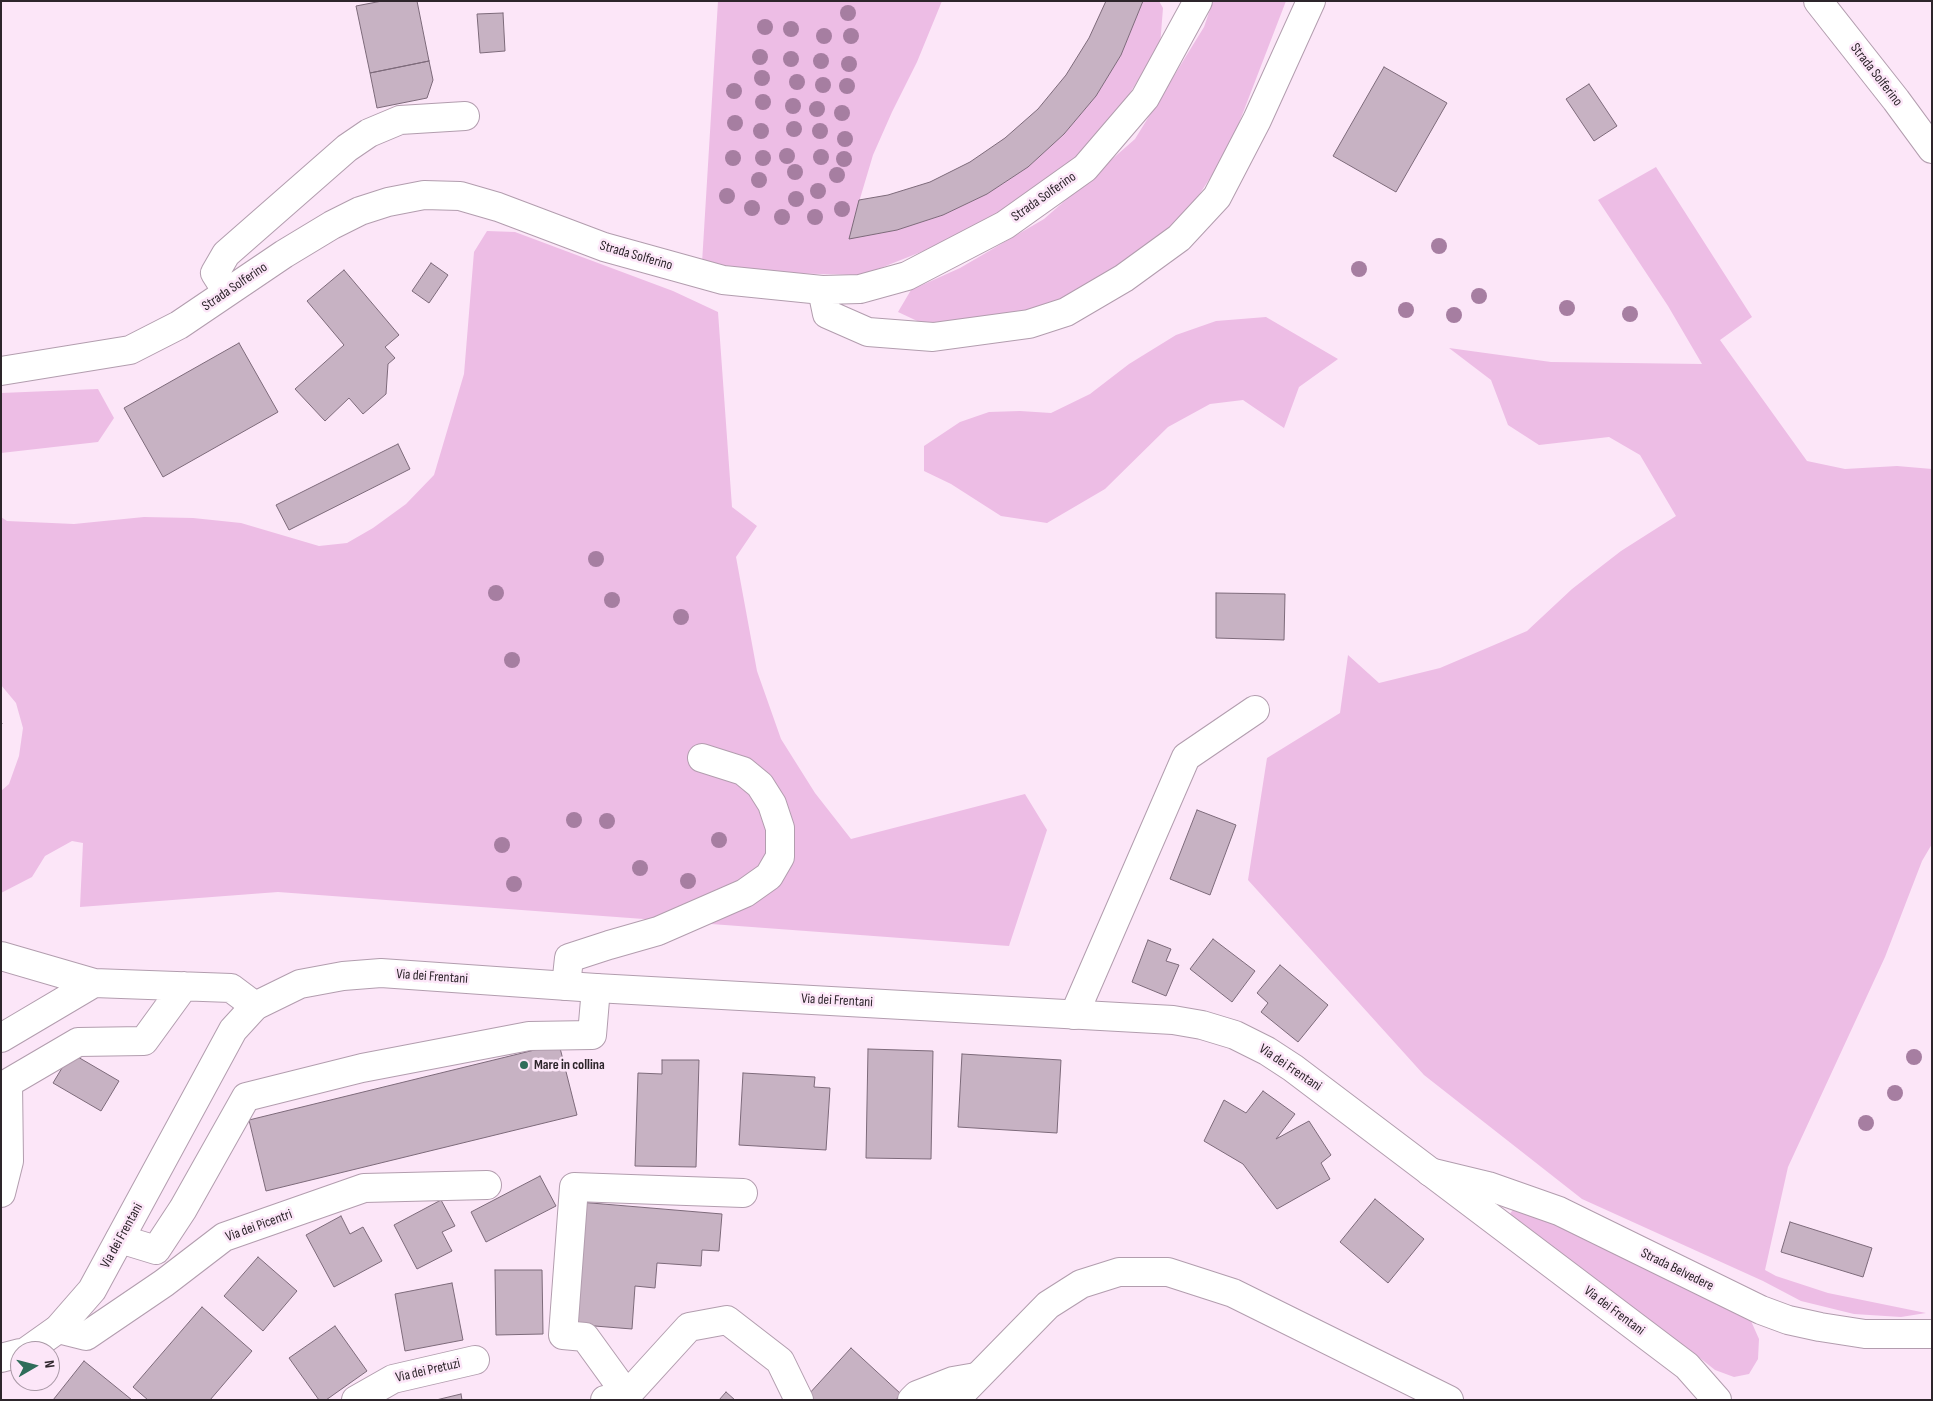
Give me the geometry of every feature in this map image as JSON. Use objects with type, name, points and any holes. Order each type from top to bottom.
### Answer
[{"type":"street","name":"Strada Solferino","points":[[1,371],[130,350],[179,325],[284,254],[332,225],[360,211],[388,202],[424,195],[460,196],[498,207],[604,247],[723,280],[822,290],[860,289],[907,276],[1005,225],[1085,168],[1145,98],[1198,1]]},
{"type":"street","points":[[822,290],[827,314],[868,332],[933,337],[1029,324],[1066,312],[1124,278],[1179,238],[1217,197],[1257,120],[1311,1]]},
{"type":"street","name":"Strada Solferino","points":[[1818,1],[1932,149]]},
{"type":"street","points":[[228,292],[215,273],[226,254],[347,148],[369,132],[400,120],[465,116]]},
{"type":"street","points":[[1074,1014],[1186,757],[1255,710]]},
{"type":"street","points":[[566,986],[569,958],[609,944],[658,931],[745,893],[769,876],[780,856],[780,828],[772,804],[760,785],[743,770],[702,758]]},
{"type":"street","points":[[1,956],[94,983],[231,988],[255,1006]]},
{"type":"street","name":"Via dei Frentani","points":[[41,1341],[58,1329],[92,1290],[233,1030],[255,1006],[300,984],[343,976],[371,974],[1173,1020],[1202,1025],[1235,1035],[1267,1050],[1293,1068],[1687,1366],[1717,1400]]},
{"type":"street","points":[[1,1038],[94,983]]},
{"type":"street","points":[[1,1193],[9,1161],[8,1083],[78,1042],[144,1041],[184,986]]},
{"type":"street","points":[[120,1239],[156,1250],[183,1209],[246,1097],[362,1068],[528,1036],[592,1035],[596,988]]},
{"type":"street","name":"Strada Belvedere","points":[[1430,1172],[1488,1186],[1559,1211],[1761,1310],[1788,1320],[1820,1328],[1865,1334],[1932,1334]]},
{"type":"street","name":"Via dei Picentri","points":[[58,1329],[86,1336],[164,1283],[224,1238],[364,1188],[487,1186]]},
{"type":"street","points":[[743,1193],[574,1187],[563,1335],[585,1337],[616,1397],[689,1327],[727,1320],[780,1361],[799,1400]]},
{"type":"street","points":[[955,1400],[1048,1305],[1081,1284],[1119,1272],[1168,1272],[1233,1293],[1449,1400]]},
{"type":"street","name":"Via dei Pretuzi","points":[[356,1400],[393,1378],[475,1360]]},
{"type":"street","points":[[912,1400],[917,1395],[953,1381],[976,1377]]},
{"type":"shaded area","points":[[718,1],[942,1],[917,62],[873,155],[850,238],[897,230],[943,215],[987,194],[1028,167],[1064,134],[1096,96],[1121,55],[1143,1],[1159,1],[1163,8],[1160,46],[1128,96],[1075,162],[1009,211],[931,248],[863,275],[740,272],[702,263]]},
{"type":"shaded area","points":[[1213,1],[1286,1],[1229,149],[1182,221],[1106,284],[1023,318],[928,326],[898,312],[911,290],[960,268],[1044,219],[1135,139],[1204,27]]},
{"type":"shaded area","points":[[1656,167],[1752,317],[1720,340],[1807,461],[1845,469],[1897,466],[1932,469],[1932,844],[1922,861],[1885,957],[1788,1167],[1765,1270],[1776,1276],[1828,1293],[1926,1313],[1901,1317],[1854,1314],[1801,1301],[1763,1281],[1582,1199],[1424,1075],[1248,880],[1267,758],[1340,713],[1348,655],[1379,683],[1440,668],[1527,631],[1572,589],[1621,551],[1676,516],[1640,455],[1609,437],[1539,445],[1508,425],[1491,380],[1449,348],[1551,362],[1702,364],[1668,306],[1598,200]]},
{"type":"shaded area","points":[[487,231],[515,232],[673,291],[718,312],[732,507],[757,526],[736,557],[757,671],[781,739],[815,793],[851,839],[1025,794],[1047,830],[1009,946],[278,892],[80,907],[83,843],[72,841],[45,856],[32,877],[1,893],[1,791],[9,784],[19,756],[23,728],[16,703],[1,685],[1,517],[7,521],[74,524],[144,517],[193,518],[241,523],[319,546],[347,543],[373,528],[406,504],[434,475],[464,374],[474,252]]},
{"type":"shaded area","points":[[1266,317],[1338,359],[1299,387],[1284,428],[1243,400],[1210,404],[1168,427],[1105,489],[1047,523],[1001,516],[951,484],[924,471],[924,446],[960,422],[989,412],[1051,413],[1090,394],[1129,364],[1176,335],[1216,321]]},
{"type":"shaded area","points":[[98,389],[114,418],[98,442],[1,453],[1,393]]},
{"type":"shaded area","points":[[1517,1204],[1648,1264],[1751,1321],[1759,1339],[1758,1359],[1749,1374],[1734,1377],[1715,1370],[1690,1350],[1605,1291],[1507,1218]]},
{"type":"building","points":[[382,1],[417,1],[429,61],[370,73],[356,6]]},
{"type":"building","points":[[1106,1],[1143,1],[1121,55],[1096,96],[1064,134],[1028,167],[987,194],[943,215],[897,230],[849,239],[859,200],[888,195],[930,182],[970,162],[1005,138],[1038,109],[1066,75],[1089,38]]},
{"type":"building","points":[[503,13],[505,51],[480,53],[477,14]]},
{"type":"building","points":[[429,61],[433,80],[427,98],[377,108],[370,73]]},
{"type":"building","points":[[1384,67],[1447,103],[1396,192],[1333,156]]},
{"type":"building","points":[[1589,84],[1617,126],[1594,141],[1566,99]]},
{"type":"building","points":[[431,263],[448,275],[429,303],[412,291]]},
{"type":"building","points":[[344,270],[399,335],[385,347],[395,358],[388,364],[386,394],[363,414],[349,398],[325,421],[295,389],[344,345],[307,301]]},
{"type":"building","points":[[239,343],[278,412],[163,477],[124,408]]},
{"type":"building","points":[[398,444],[410,469],[289,530],[276,505]]},
{"type":"building","points":[[1216,593],[1285,594],[1284,640],[1216,638]]},
{"type":"building","points":[[1197,810],[1236,825],[1210,895],[1170,879]]},
{"type":"building","points":[[1213,939],[1255,971],[1232,1002],[1190,969]]},
{"type":"building","points":[[1148,940],[1171,949],[1166,961],[1179,965],[1166,996],[1132,982]]},
{"type":"building","points":[[1280,965],[1328,1005],[1298,1042],[1261,1012],[1268,1003],[1257,993]]},
{"type":"building","points":[[559,1044],[577,1115],[266,1191],[249,1120]]},
{"type":"building","points":[[868,1049],[933,1051],[931,1159],[866,1158]]},
{"type":"building","points":[[71,1053],[119,1081],[101,1111],[53,1083]]},
{"type":"building","points":[[962,1054],[1061,1060],[1057,1133],[958,1127]]},
{"type":"building","points":[[662,1060],[699,1060],[696,1167],[635,1166],[638,1073],[662,1074]]},
{"type":"building","points":[[743,1073],[815,1077],[814,1087],[830,1088],[826,1150],[739,1145]]},
{"type":"building","points":[[1263,1091],[1295,1114],[1276,1139],[1309,1121],[1331,1155],[1321,1163],[1330,1179],[1277,1209],[1243,1164],[1204,1141],[1224,1100],[1246,1113]]},
{"type":"building","points":[[540,1176],[556,1206],[486,1242],[471,1212]]},
{"type":"building","points":[[1375,1199],[1424,1239],[1388,1283],[1340,1242]]},
{"type":"building","points":[[441,1200],[455,1226],[442,1232],[452,1251],[417,1269],[394,1225]]},
{"type":"building","points":[[579,1202],[722,1214],[719,1251],[702,1250],[701,1266],[657,1263],[655,1288],[635,1286],[632,1329],[570,1324]]},
{"type":"building","points":[[341,1216],[350,1234],[363,1227],[382,1261],[334,1287],[306,1235]]},
{"type":"building","points":[[1790,1222],[1872,1248],[1863,1277],[1781,1252]]},
{"type":"building","points":[[258,1257],[297,1291],[263,1331],[224,1296]]},
{"type":"building","points":[[495,1270],[542,1270],[543,1334],[496,1335]]},
{"type":"building","points":[[452,1283],[463,1340],[405,1351],[395,1294]]},
{"type":"building","points":[[202,1307],[252,1351],[210,1400],[148,1400],[133,1387]]},
{"type":"building","points":[[335,1326],[367,1371],[326,1400],[319,1400],[289,1358]]},
{"type":"building","points":[[851,1348],[901,1394],[896,1400],[813,1400],[808,1395]]},
{"type":"building","points":[[84,1361],[132,1400],[53,1400]]},
{"type":"building","points":[[726,1392],[735,1400],[719,1400]]},
{"type":"building","points":[[461,1394],[462,1400],[436,1400]]},
{"type":"place","name":"Mare in collina","points":[[524,1065]]}]
